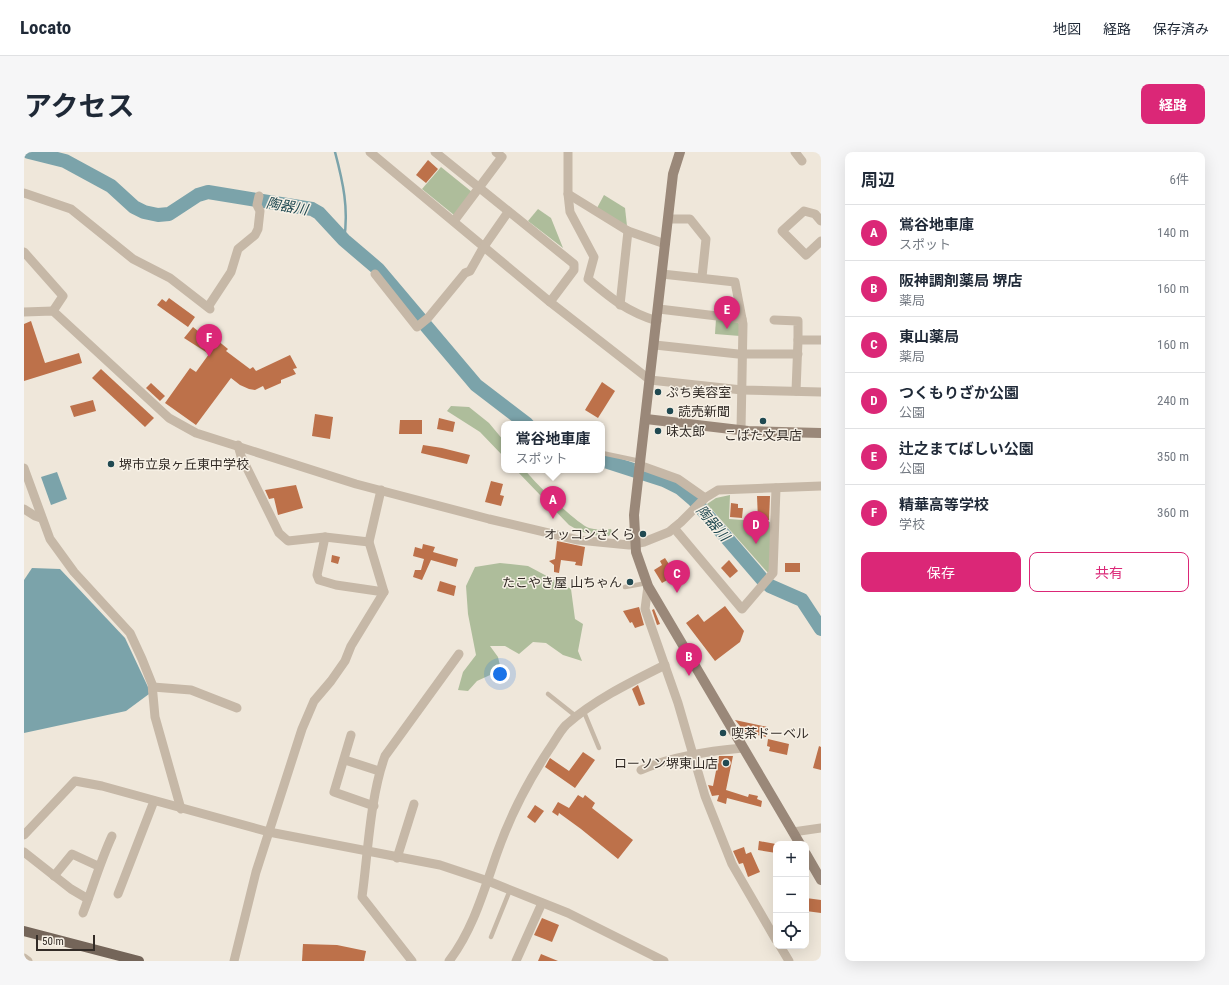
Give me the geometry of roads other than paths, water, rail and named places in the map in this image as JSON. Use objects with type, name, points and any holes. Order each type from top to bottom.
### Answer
[{"type":"main road","points":[[24,931],[139,961]]},
{"type":"street","points":[[370,152],[454,221],[483,248],[650,380],[742,390],[821,392]]},
{"type":"street","points":[[435,152],[574,264],[574,270],[550,302]]},
{"type":"street","points":[[454,221],[502,157],[496,152]]},
{"type":"street","points":[[568,152],[568,194],[570,212],[594,257],[588,279],[620,305],[633,312],[657,321]]},
{"type":"street","points":[[680,152],[674,174],[668,219],[655,345],[634,515],[639,563],[648,584],[798,841]]},
{"type":"street","points":[[795,152],[794,153],[802,162]]},
{"type":"street","points":[[24,193],[71,209],[133,259],[170,278],[209,308],[231,272],[238,249],[255,235],[258,229],[260,211],[258,199]]},
{"type":"street","points":[[568,194],[628,231],[665,244]]},
{"type":"street","points":[[819,214],[804,211],[782,231],[806,255],[821,241]]},
{"type":"street","points":[[375,274],[417,327],[465,273],[470,271],[483,248],[508,212]]},
{"type":"street","points":[[668,219],[690,219],[706,239],[702,278]]},
{"type":"street","points":[[620,305],[628,231]]},
{"type":"street","points":[[24,252],[63,296],[53,311]]},
{"type":"street","points":[[662,274],[735,282],[742,319],[741,430]]},
{"type":"street","points":[[659,309],[742,319]]},
{"type":"street","points":[[24,312],[53,311],[169,418],[196,433],[381,490],[489,519],[578,540],[636,544],[674,528],[700,503],[718,490],[821,486]]},
{"type":"street","points":[[774,320],[798,321],[796,391]]},
{"type":"street","points":[[798,340],[821,340]]},
{"type":"street","points":[[655,345],[742,354],[798,354]]},
{"type":"street","points":[[646,419],[741,430],[821,433]]},
{"type":"street","points":[[238,446],[241,456],[268,512],[284,539],[288,542],[324,536],[369,542]]},
{"type":"street","points":[[24,468],[50,539],[74,572],[130,633],[153,686],[155,717],[181,809]]},
{"type":"street","points":[[639,468],[678,479],[700,503]]},
{"type":"street","points":[[674,528],[742,609],[773,573],[776,488]]},
{"type":"street","points":[[234,961],[256,872],[302,729],[314,701],[345,661],[351,646],[384,592],[369,542],[381,490]]},
{"type":"street","points":[[24,509],[34,516],[42,518]]},
{"type":"street","points":[[324,536],[317,575],[319,580],[336,585],[384,592]]},
{"type":"street","points":[[648,584],[645,609],[694,755],[705,796],[732,864],[773,935]]},
{"type":"street","points":[[412,961],[362,897],[379,771],[385,756],[459,654]]},
{"type":"street","points":[[448,961],[458,949],[475,916],[504,833],[524,791],[538,766],[565,726],[621,688],[665,665]]},
{"type":"street","points":[[153,686],[191,690],[237,708]]},
{"type":"street","points":[[351,735],[345,760],[334,792],[374,806]]},
{"type":"street","points":[[641,770],[657,763],[694,755],[719,750],[743,748]]},
{"type":"street","points":[[345,760],[379,771]]},
{"type":"street","points":[[24,835],[75,781],[102,786],[269,832],[397,858],[440,865],[488,881],[568,913],[664,961]]},
{"type":"street","points":[[118,894],[154,801]]},
{"type":"street","points":[[397,858],[414,804]]},
{"type":"street","points":[[793,832],[821,828]]},
{"type":"street","points":[[82,913],[96,880],[98,866],[112,836]]},
{"type":"street","points":[[24,852],[71,889],[88,899]]},
{"type":"street","points":[[54,876],[72,854],[98,866]]},
{"type":"street","points":[[809,859],[821,880]]},
{"type":"street","points":[[516,961],[542,903]]},
{"type":"street","points":[[782,949],[789,961]]},
{"type":"street","points":[[24,958],[28,961]]},
{"type":"lane","points":[[605,454],[639,468]]},
{"type":"lane","points":[[625,586],[648,584]]},
{"type":"lane","points":[[548,694],[581,715],[599,748]]},
{"type":"lane","points":[[491,937],[510,890]]},
{"type":"water","points":[[57,472],[67,499],[51,505],[41,477]]},
{"type":"water","points":[[32,568],[60,569],[125,638],[148,687],[149,694],[126,711],[24,733],[24,580]]},
{"type":"waterway","name":"陶器川","points":[[29,152],[65,161],[111,186],[134,207],[144,212],[158,215],[169,214],[198,195],[208,192],[312,209],[319,213],[344,240],[378,269],[476,385],[523,421]]},
{"type":"waterway","points":[[335,152],[344,196],[346,217],[344,240]]},
{"type":"waterway","name":"陶器川","points":[[605,461],[664,480],[680,488],[694,500],[762,579],[770,586],[802,600],[821,629]]},
{"type":"place","name":"辻之まてばしい公園","points":[[727,329]]},
{"type":"place","name":"精華高等学校","points":[[209,357]]},
{"type":"place","name":"ぷち美容室","points":[[658,392]]},
{"type":"place","name":"読売新聞","points":[[670,411]]},
{"type":"place","name":"こばた文具店","points":[[763,421]]},
{"type":"place","name":"味太郎","points":[[658,431]]},
{"type":"place","name":"堺市立泉ヶ丘東中学校","points":[[111,464]]},
{"type":"place","name":"鴬谷地車庫","points":[[553,519]]},
{"type":"place","name":"オッコンさくら","points":[[643,534]]},
{"type":"place","name":"つくもりざか公園","points":[[756,544]]},
{"type":"place","name":"たこやき屋 山ちゃん","points":[[630,582]]},
{"type":"place","name":"東山薬局","points":[[677,593]]},
{"type":"place","name":"阪神調剤薬局 堺店","points":[[689,676]]},
{"type":"place","name":"喫茶ドーベル","points":[[723,733]]},
{"type":"place","name":"ローソン堺東山店","points":[[726,763]]}]
